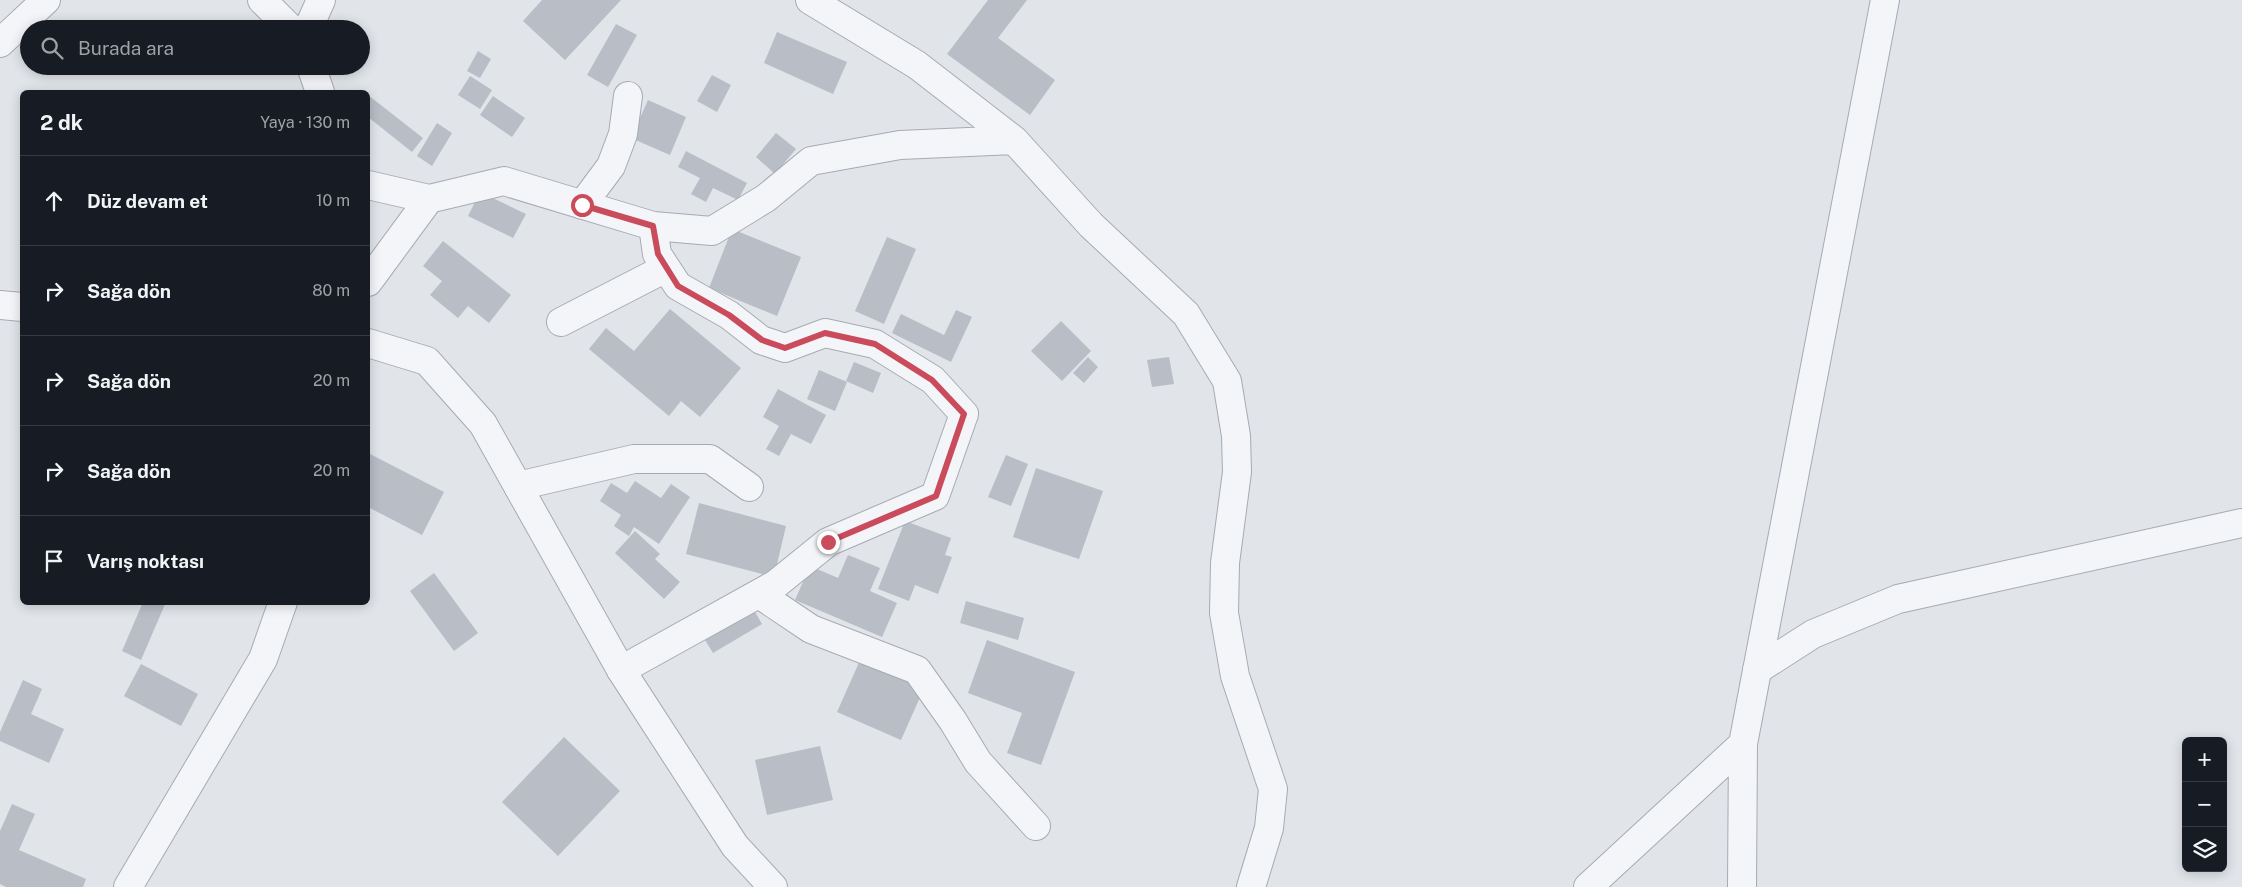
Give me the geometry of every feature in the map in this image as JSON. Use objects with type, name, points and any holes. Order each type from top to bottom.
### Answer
[{"type":"street","points":[[24,20],[46,0]]},
{"type":"street","points":[[262,0],[282,20]]},
{"type":"street","points":[[312,20],[320,0]]},
{"type":"street","points":[[810,0],[917,64],[1014,140],[1091,225],[1186,314],[1227,381],[1236,436],[1237,472],[1225,564],[1224,614],[1235,676],[1273,789],[1269,828],[1251,887]]},
{"type":"street","points":[[1742,887],[1743,744],[1885,0]]},
{"type":"street","points":[[0,42],[20,24]]},
{"type":"street","points":[[314,75],[319,90]]},
{"type":"street","points":[[582,205],[610,166],[624,134],[628,96]]},
{"type":"street","points":[[370,185],[428,199],[504,181],[653,226],[712,232],[766,198],[811,161],[900,145],[1014,140]]},
{"type":"street","points":[[370,279],[428,199]]},
{"type":"street","points":[[621,670],[776,584],[828,542],[936,496],[964,414],[932,380],[875,344],[825,333],[785,348],[762,340],[729,315],[678,286],[658,254],[653,226]]},
{"type":"street","points":[[561,322],[666,268]]},
{"type":"street","points":[[0,305],[20,306]]},
{"type":"street","points":[[370,344],[427,361],[483,424],[621,670],[735,846],[773,887]]},
{"type":"street","points":[[518,486],[634,460],[710,459],[749,487]]},
{"type":"street","points":[[1756,670],[1813,634],[1898,599],[2242,523]]},
{"type":"street","points":[[759,594],[811,629],[917,670],[953,721],[978,762],[1036,826]]},
{"type":"street","points":[[128,887],[263,659],[282,605]]},
{"type":"street","points":[[1588,887],[1743,744]]},
{"type":"building","points":[[542,0],[621,0],[565,60],[523,21]]},
{"type":"building","points":[[988,0],[1027,0],[998,38],[1055,80],[1030,115],[947,54]]},
{"type":"building","points":[[616,24],[637,35],[608,87],[587,75]]},
{"type":"building","points":[[777,32],[847,62],[833,94],[764,63]]},
{"type":"building","points":[[478,51],[491,59],[480,78],[467,71]]},
{"type":"building","points":[[712,75],[731,85],[717,112],[697,101]]},
{"type":"building","points":[[470,76],[492,90],[480,109],[458,95]]},
{"type":"building","points":[[493,96],[525,118],[512,137],[480,115]]},
{"type":"building","points":[[370,97],[423,138],[412,152],[370,119]]},
{"type":"building","points":[[648,100],[686,117],[670,155],[631,138]]},
{"type":"building","points":[[437,123],[452,133],[432,166],[417,156]]},
{"type":"building","points":[[776,133],[796,149],[775,174],[756,157]]},
{"type":"building","points":[[686,151],[747,183],[738,200],[713,188],[706,202],[691,194],[700,178],[678,167]]},
{"type":"building","points":[[480,192],[526,214],[513,238],[468,216]]},
{"type":"building","points":[[732,229],[801,257],[777,316],[709,288]]},
{"type":"building","points":[[887,237],[916,249],[884,324],[855,311]]},
{"type":"building","points":[[443,241],[511,295],[489,323],[468,306],[458,318],[430,295],[442,281],[423,266]]},
{"type":"building","points":[[670,309],[741,368],[700,417],[681,401],[669,416],[589,349],[606,328],[634,351]]},
{"type":"building","points":[[956,310],[972,317],[951,362],[892,333],[901,314],[944,335]]},
{"type":"building","points":[[1061,321],[1091,351],[1062,381],[1031,351]]},
{"type":"building","points":[[1088,357],[1098,367],[1084,383],[1073,373]]},
{"type":"building","points":[[1169,357],[1174,384],[1152,387],[1147,360]]},
{"type":"building","points":[[854,362],[881,373],[873,393],[846,381]]},
{"type":"building","points":[[819,370],[847,382],[835,411],[807,399]]},
{"type":"building","points":[[778,389],[826,415],[811,444],[791,434],[779,456],[766,449],[779,426],[763,417]]},
{"type":"building","points":[[370,454],[444,492],[422,535],[370,508]]},
{"type":"building","points":[[1006,455],[1028,464],[1011,506],[988,497]]},
{"type":"building","points":[[1036,468],[1103,491],[1079,559],[1013,537]]},
{"type":"building","points":[[635,481],[661,498],[671,484],[690,497],[659,544],[634,527],[629,536],[614,526],[621,515],[600,501],[611,483],[627,493]]},
{"type":"building","points":[[699,503],[786,526],[774,577],[686,554]]},
{"type":"building","points":[[905,521],[951,538],[945,555],[952,557],[938,594],[915,585],[909,601],[878,589]]},
{"type":"building","points":[[635,531],[660,554],[655,559],[680,582],[664,599],[615,553]]},
{"type":"building","points":[[848,555],[880,568],[870,591],[897,603],[882,637],[795,600],[810,566],[838,578]]},
{"type":"building","points":[[434,573],[478,633],[454,651],[410,591]]},
{"type":"building","points":[[966,601],[1024,618],[1018,640],[960,623]]},
{"type":"building","points":[[142,605],[165,605],[141,660],[122,651]]},
{"type":"building","points":[[751,605],[762,624],[713,653],[702,635]]},
{"type":"building","points":[[987,640],[1075,672],[1041,765],[1007,753],[1022,713],[968,693]]},
{"type":"building","points":[[861,658],[925,686],[901,740],[837,712]]},
{"type":"building","points":[[141,664],[198,694],[181,726],[124,696]]},
{"type":"building","points":[[23,680],[42,689],[31,714],[64,729],[49,763],[0,741],[0,732]]},
{"type":"building","points":[[564,737],[620,791],[558,856],[502,802]]},
{"type":"building","points":[[820,746],[833,800],[767,815],[755,760]]},
{"type":"building","points":[[12,804],[35,814],[19,850],[86,879],[83,887],[6,887],[0,884],[0,831]]},
{"type":"route","points":[[582,205],[653,226],[658,254],[678,286],[729,315],[762,340],[785,348],[825,333],[875,344],[932,380],[964,414],[936,496],[828,542]]}]
